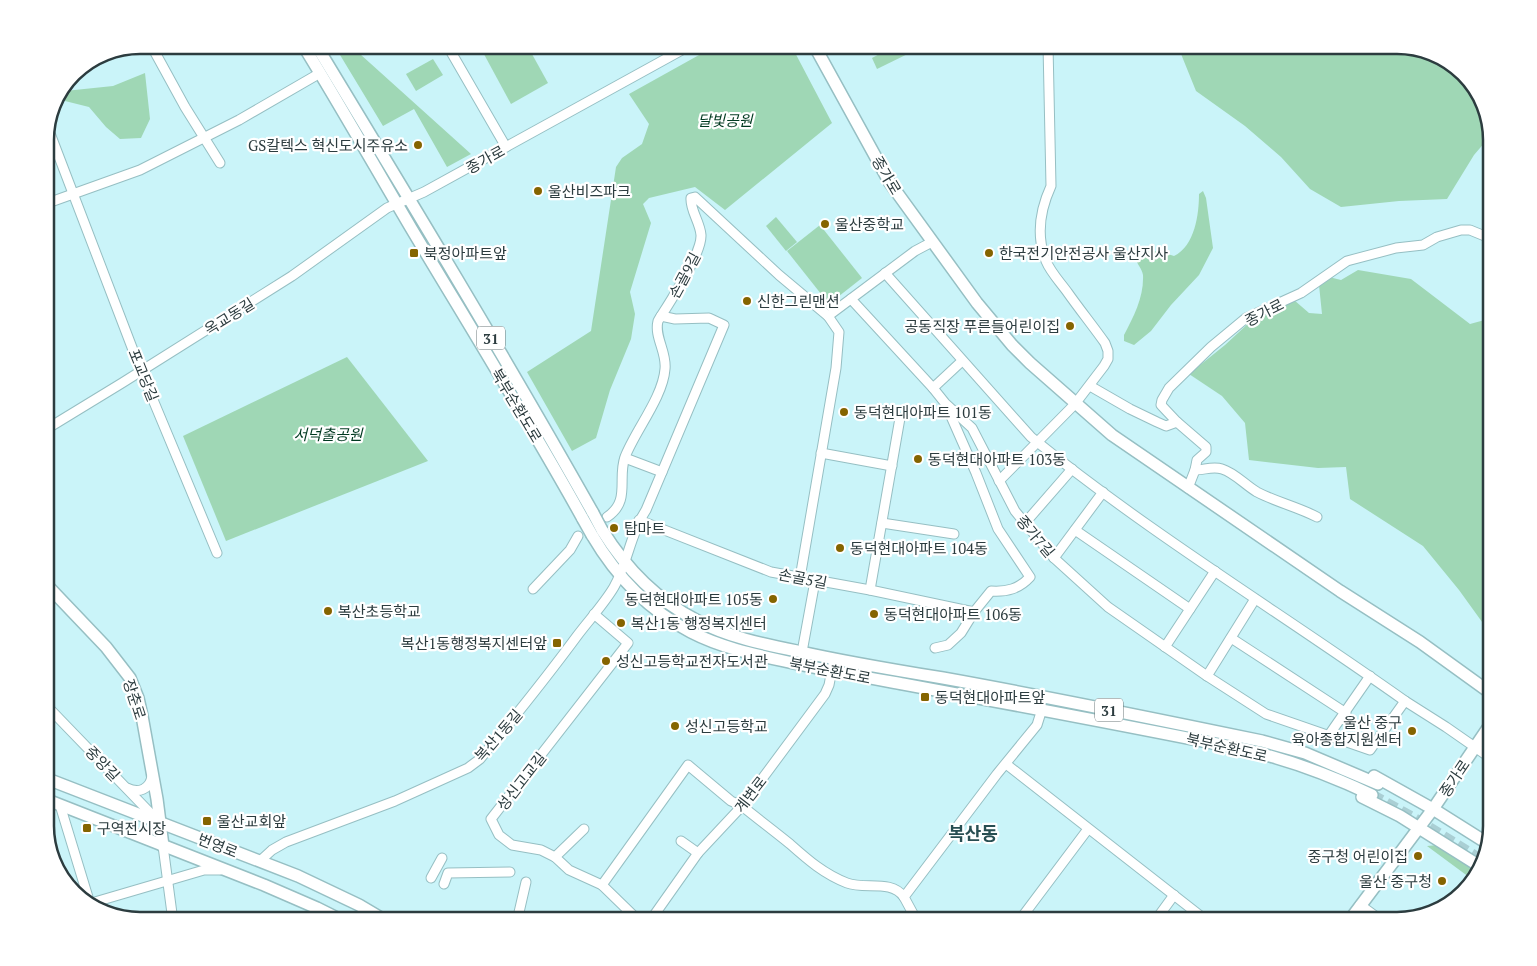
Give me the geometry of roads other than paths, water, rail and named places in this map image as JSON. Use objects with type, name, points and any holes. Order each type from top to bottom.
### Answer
[{"type":"main road","points":[[301,54],[378,171]]},
{"type":"main road","points":[[310,54],[337,90]]},
{"type":"main road","points":[[320,54],[337,90]]},
{"type":"main road","points":[[328,54],[347,85],[389,164]]},
{"type":"main road","name":"종가로","points":[[819,54],[890,183],[977,304],[1012,346],[1112,435],[1340,591],[1420,642],[1483,688]]},
{"type":"main road","name":"북부순환도로","points":[[337,90],[389,164],[548,434],[597,532],[605,557],[632,589],[656,610],[689,631],[733,650],[832,671],[1042,709],[1096,714],[1280,745],[1329,762],[1378,784]]},
{"type":"main road","name":"북부순환도로","points":[[337,90],[378,171],[538,440],[588,516]]},
{"type":"main road","name":"북부순환도로","points":[[597,532],[625,563],[658,594],[696,620],[736,637],[1096,714],[1260,753],[1326,775],[1372,795]]},
{"type":"main road","name":"장춘로","points":[[54,594],[106,647],[130,678],[138,698],[142,716],[153,773],[163,846]]},
{"type":"main road","points":[[1096,714],[1224,728],[1298,746],[1331,757],[1381,780],[1483,840]]},
{"type":"main road","points":[[1096,714],[1216,750],[1260,759],[1344,787],[1419,828],[1475,863]]},
{"type":"main road","name":"종가로","points":[[1355,912],[1433,809],[1483,735]]},
{"type":"main road","name":"번영로","points":[[54,781],[260,861],[327,889],[369,912]]},
{"type":"main road","name":"번영로","points":[[54,803],[226,870],[324,912]]},
{"type":"main road","points":[[213,865],[209,859],[209,852],[213,847],[220,846]]},
{"type":"street","points":[[156,54],[185,107],[220,163]]},
{"type":"street","points":[[452,54],[506,146]]},
{"type":"street","name":"종가로","points":[[409,199],[675,54]]},
{"type":"street","points":[[999,480],[1039,443],[1076,404],[1108,359],[1108,347],[1046,262],[1041,246],[1042,212],[1051,186],[1048,54]]},
{"type":"street","points":[[54,201],[140,170],[239,120],[315,76]]},
{"type":"street","name":"포교당길","points":[[54,143],[141,371],[217,553]]},
{"type":"street","name":"손골9길","points":[[606,517],[613,512],[621,498],[625,458],[664,378],[664,352],[656,327],[690,265],[700,242],[700,228],[691,198],[694,197],[779,275],[828,316]]},
{"type":"street","name":"옥교동길","points":[[54,424],[292,276],[387,208],[409,199]]},
{"type":"street","name":"종가로","points":[[1188,488],[1197,460],[1206,452],[1206,447],[1177,422],[1161,405],[1169,388],[1211,347],[1246,318],[1301,293],[1347,261],[1396,248],[1423,245],[1438,237],[1461,230],[1470,230],[1483,235]]},
{"type":"street","points":[[800,578],[836,368],[839,337],[836,327],[828,316],[915,250],[932,242]]},
{"type":"street","points":[[885,273],[1031,437],[1103,492],[1255,599],[1483,753]]},
{"type":"street","name":"종가7길","points":[[851,299],[945,402],[972,428],[1015,511],[1024,523],[1054,558],[1108,607],[1207,676],[1266,714],[1370,750],[1405,701]]},
{"type":"street","name":"복산1동길","points":[[260,861],[272,850],[286,842],[395,801],[468,768],[480,759],[551,672],[613,589],[625,563],[639,520],[646,510],[724,325],[709,318],[675,319],[661,316]]},
{"type":"street","points":[[933,388],[962,361]]},
{"type":"street","points":[[1090,386],[1130,409],[1166,426],[1177,422]]},
{"type":"street","points":[[935,648],[948,645],[961,633],[974,612],[991,591],[1003,592],[1022,586],[1030,577],[998,529],[945,402]]},
{"type":"street","points":[[870,590],[900,418]]},
{"type":"street","points":[[822,453],[892,466]]},
{"type":"street","points":[[625,458],[662,472]]},
{"type":"street","points":[[1195,470],[1206,470],[1214,467],[1223,469],[1259,493],[1317,517]]},
{"type":"street","points":[[1024,523],[1072,469]]},
{"type":"street","points":[[1054,558],[1103,492]]},
{"type":"street","name":"손골5길","points":[[639,520],[771,572],[974,612]]},
{"type":"street","points":[[882,523],[954,534]]},
{"type":"street","points":[[1076,530],[1190,609]]},
{"type":"street","points":[[534,589],[570,550],[578,536]]},
{"type":"street","points":[[1165,647],[1215,571]]},
{"type":"street","points":[[802,652],[814,581]]},
{"type":"street","points":[[1207,676],[1255,599]]},
{"type":"street","name":"성신고교길","points":[[594,614],[628,643],[491,819],[499,835],[512,845],[541,850],[555,858],[569,870],[602,885],[630,912]]},
{"type":"street","points":[[1231,638],[1346,713]]},
{"type":"street","name":"계변로","points":[[656,912],[698,853],[742,806],[825,694],[834,659]]},
{"type":"street","points":[[1329,735],[1370,676]]},
{"type":"street","points":[[904,897],[997,774],[1037,725],[1042,709]]},
{"type":"street","name":"중앙길","points":[[54,713],[160,822]]},
{"type":"street","points":[[1006,764],[1195,912]]},
{"type":"street","points":[[602,885],[688,765],[819,869],[855,886],[884,886],[901,892],[912,912]]},
{"type":"street","points":[[127,788],[135,791],[144,789],[150,784],[153,773]]},
{"type":"street","points":[[60,805],[87,895]]},
{"type":"street","points":[[555,858],[584,829]]},
{"type":"street","points":[[1026,912],[1088,829]]},
{"type":"street","points":[[681,842],[698,853]]},
{"type":"street","points":[[163,846],[172,912]]},
{"type":"street","points":[[431,878],[442,858]]},
{"type":"street","points":[[99,902],[204,870],[226,870]]},
{"type":"street","points":[[444,884],[448,873],[510,872]]},
{"type":"street","points":[[519,912],[526,882]]},
{"type":"street","points":[[1162,912],[1174,896]]},
{"type":"street","points":[[1360,905],[1370,912]]},
{"type":"tunnel","points":[[1372,795],[1477,858]]},
{"type":"place","name":"GS칼텍스 혁신도시주유소","points":[[418,145]]},
{"type":"place","name":"울산비즈파크","points":[[538,191]]},
{"type":"place","name":"울산중학교","points":[[825,224]]},
{"type":"place","name":"북정아파트앞","points":[[414,253]]},
{"type":"place","name":"한국전기안전공사 울산지사","points":[[989,253]]},
{"type":"place","name":"신한그린맨션","points":[[747,301]]},
{"type":"place","name":"공동직장 푸른들어린이집","points":[[1070,326]]},
{"type":"place","name":"동덕현대아파트 101동","points":[[844,412]]},
{"type":"place","name":"동덕현대아파트 103동","points":[[918,459]]},
{"type":"place","name":"탑마트","points":[[614,528]]},
{"type":"place","name":"동덕현대아파트 104동","points":[[840,548]]},
{"type":"place","name":"동덕현대아파트 105동","points":[[773,599]]},
{"type":"place","name":"복산초등학교","points":[[328,611]]},
{"type":"place","name":"동덕현대아파트 106동","points":[[874,614]]},
{"type":"place","name":"복산1동 행정복지센터","points":[[621,623]]},
{"type":"place","name":"복산1동행정복지센터앞","points":[[557,643]]},
{"type":"place","name":"성신고등학교전자도서관","points":[[606,661]]},
{"type":"place","name":"동덕현대아파트앞","points":[[925,697]]},
{"type":"place","name":"성신고등학교","points":[[675,726]]},
{"type":"place","name":"울산 중구 육아종합지원센터","points":[[1412,731]]},
{"type":"place","name":"울산교회앞","points":[[207,821]]},
{"type":"place","name":"구역전시장","points":[[87,828]]},
{"type":"place","name":"중구청 어린이집","points":[[1418,856]]},
{"type":"place","name":"울산 중구청","points":[[1442,881]]},
{"type":"district","name":"복산동","points":[[973,833]]},
{"type":"park label","name":"달빛공원","points":[[725,120]]},
{"type":"park label","name":"서덕출공원","points":[[328,434]]}]
